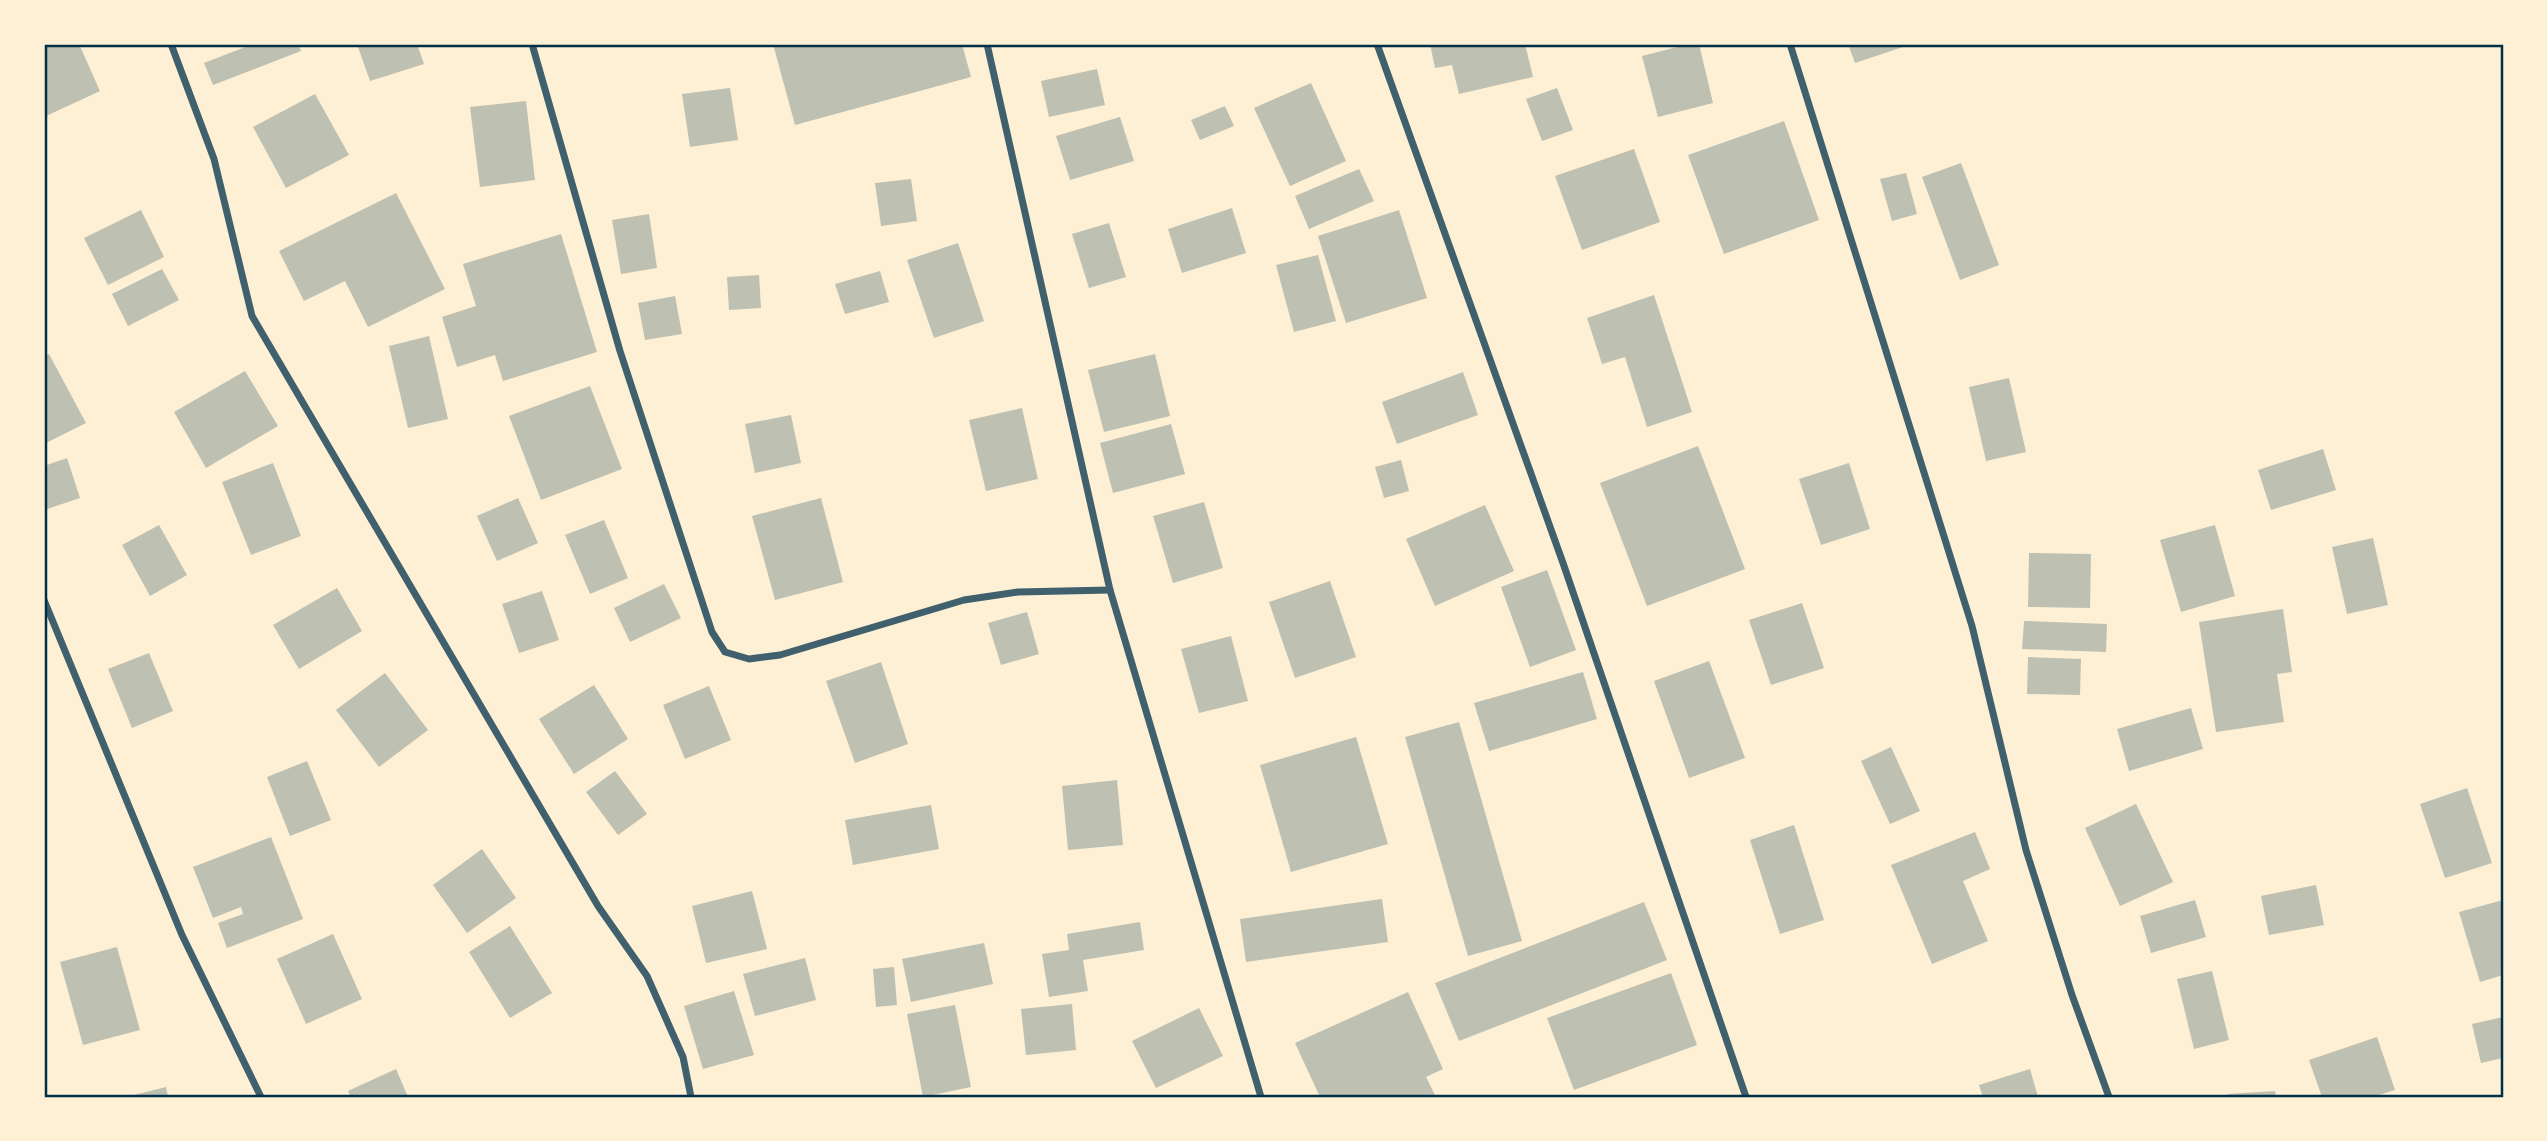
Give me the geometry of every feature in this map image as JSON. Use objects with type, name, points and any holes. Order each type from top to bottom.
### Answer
[{"type":"street","points":[[171,44],[214,159],[252,316],[598,906],[647,976],[683,1057],[691,1097]]},
{"type":"street","points":[[532,44],[620,351],[712,632],[724,652],[749,659],[780,655],[964,600],[1018,592],[1110,590]]},
{"type":"street","points":[[987,44],[1110,590],[1261,1097]]},
{"type":"street","points":[[1377,44],[1563,563],[1746,1097]]},
{"type":"street","points":[[1790,44],[1972,626],[2026,850],[2072,995],[2109,1097]]},
{"type":"street","points":[[44,600],[182,935],[261,1097]]},
{"type":"building","points":[[44,44],[79,44],[100,91],[44,117]]},
{"type":"building","points":[[253,44],[298,44],[301,51],[213,85],[204,63]]},
{"type":"building","points":[[357,44],[417,44],[424,64],[370,81]]},
{"type":"building","points":[[773,44],[962,44],[971,77],[795,125]]},
{"type":"building","points":[[1430,44],[1525,44],[1533,77],[1459,94],[1452,65],[1435,68]]},
{"type":"building","points":[[1699,44],[1713,103],[1658,117],[1642,56]]},
{"type":"building","points":[[1848,44],[1912,44],[1855,63]]},
{"type":"building","points":[[1097,69],[1105,105],[1049,117],[1041,81]]},
{"type":"building","points":[[1311,83],[1346,161],[1290,186],[1254,108]]},
{"type":"building","points":[[730,88],[738,140],[690,147],[682,94]]},
{"type":"building","points":[[1557,88],[1573,130],[1542,141],[1526,99]]},
{"type":"building","points":[[315,94],[349,155],[286,188],[253,127]]},
{"type":"building","points":[[526,101],[535,180],[480,187],[470,107]]},
{"type":"building","points":[[1225,106],[1234,126],[1200,140],[1191,120]]},
{"type":"building","points":[[1120,117],[1134,161],[1070,180],[1056,136]]},
{"type":"building","points":[[1784,121],[1819,220],[1724,254],[1688,155]]},
{"type":"building","points":[[1634,149],[1660,222],[1582,250],[1555,176]]},
{"type":"building","points":[[1961,163],[1999,265],[1960,280],[1922,177]]},
{"type":"building","points":[[1359,169],[1374,201],[1309,229],[1295,196]]},
{"type":"building","points":[[1906,173],[1917,214],[1892,221],[1880,179]]},
{"type":"building","points":[[911,179],[917,221],[881,226],[875,183]]},
{"type":"building","points":[[396,193],[445,289],[368,327],[345,281],[304,301],[279,251]]},
{"type":"building","points":[[1232,208],[1246,253],[1182,273],[1168,229]]},
{"type":"building","points":[[141,210],[164,257],[108,285],[84,238]]},
{"type":"building","points":[[1399,210],[1427,298],[1346,323],[1318,236]]},
{"type":"building","points":[[649,214],[657,268],[621,274],[612,220]]},
{"type":"building","points":[[1109,223],[1126,277],[1089,288],[1072,234]]},
{"type":"building","points":[[561,234],[597,352],[503,381],[495,355],[457,367],[442,317],[476,306],[463,264]]},
{"type":"building","points":[[958,243],[984,321],[934,338],[907,260]]},
{"type":"building","points":[[1318,255],[1336,321],[1294,332],[1276,265]]},
{"type":"building","points":[[162,269],[179,300],[128,326],[112,294]]},
{"type":"building","points":[[880,271],[889,302],[845,314],[835,284]]},
{"type":"building","points":[[759,275],[761,308],[729,310],[727,277]]},
{"type":"building","points":[[1654,295],[1692,412],[1647,427],[1625,357],[1602,364],[1587,318]]},
{"type":"building","points":[[675,296],[682,334],[645,340],[638,303]]},
{"type":"building","points":[[429,336],[448,419],[408,428],[389,346]]},
{"type":"building","points":[[49,354],[86,423],[44,444],[44,357]]},
{"type":"building","points":[[1155,354],[1170,416],[1104,432],[1088,370]]},
{"type":"building","points":[[245,371],[278,426],[206,468],[174,412]]},
{"type":"building","points":[[1463,372],[1478,415],[1397,444],[1382,402]]},
{"type":"building","points":[[2009,378],[2026,452],[1986,461],[1969,387]]},
{"type":"building","points":[[590,386],[622,469],[541,500],[509,416]]},
{"type":"building","points":[[1022,408],[1038,479],[986,491],[969,420]]},
{"type":"building","points":[[791,415],[801,463],[755,473],[745,424]]},
{"type":"building","points":[[1171,424],[1185,474],[1113,493],[1100,443]]},
{"type":"building","points":[[1698,446],[1745,569],[1647,606],[1600,483]]},
{"type":"building","points":[[2323,449],[2336,490],[2271,510],[2258,470]]},
{"type":"building","points":[[67,458],[80,498],[44,510],[44,466]]},
{"type":"building","points":[[1401,460],[1409,491],[1384,498],[1375,467]]},
{"type":"building","points":[[273,463],[301,536],[251,555],[222,482]]},
{"type":"building","points":[[1849,463],[1870,529],[1821,545],[1799,479]]},
{"type":"building","points":[[518,498],[538,543],[497,561],[477,516]]},
{"type":"building","points":[[821,498],[843,582],[775,600],[752,516]]},
{"type":"building","points":[[1204,502],[1223,568],[1173,583],[1153,516]]},
{"type":"building","points":[[1485,505],[1514,571],[1435,606],[1406,539]]},
{"type":"building","points":[[604,520],[628,578],[590,594],[565,535]]},
{"type":"building","points":[[159,525],[187,575],[150,596],[122,545]]},
{"type":"building","points":[[2215,525],[2235,596],[2181,612],[2160,540]]},
{"type":"building","points":[[2373,538],[2388,605],[2347,614],[2332,547]]},
{"type":"building","points":[[2029,553],[2091,554],[2090,608],[2028,607]]},
{"type":"building","points":[[1547,570],[1576,650],[1530,667],[1501,587]]},
{"type":"building","points":[[1330,581],[1356,657],[1295,678],[1269,602]]},
{"type":"building","points":[[664,584],[681,618],[630,642],[614,608]]},
{"type":"building","points":[[337,588],[362,631],[299,669],[273,625]]},
{"type":"building","points":[[542,591],[559,640],[519,653],[502,604]]},
{"type":"building","points":[[1802,603],[1824,668],[1771,685],[1749,620]]},
{"type":"building","points":[[2283,609],[2292,672],[2277,674],[2284,722],[2216,732],[2199,622]]},
{"type":"building","points":[[1027,612],[1039,654],[1001,665],[988,623]]},
{"type":"building","points":[[2024,621],[2107,624],[2106,652],[2022,649]]},
{"type":"building","points":[[1231,636],[1248,701],[1199,713],[1181,649]]},
{"type":"building","points":[[149,653],[173,711],[132,728],[108,669]]},
{"type":"building","points":[[2028,657],[2081,659],[2080,695],[2027,694]]},
{"type":"building","points":[[1709,661],[1745,758],[1689,778],[1654,681]]},
{"type":"building","points":[[881,662],[908,744],[855,763],[826,681]]},
{"type":"building","points":[[1583,672],[1597,719],[1489,751],[1474,703]]},
{"type":"building","points":[[385,673],[428,730],[379,767],[336,710]]},
{"type":"building","points":[[594,685],[628,739],[574,774],[539,719]]},
{"type":"building","points":[[709,686],[731,740],[685,759],[663,705]]},
{"type":"building","points":[[2191,708],[2203,749],[2129,771],[2117,729]]},
{"type":"building","points":[[1459,722],[1522,941],[1468,956],[1405,737]]},
{"type":"building","points":[[1356,737],[1388,844],[1291,872],[1260,765]]},
{"type":"building","points":[[1891,747],[1920,811],[1890,824],[1861,761]]},
{"type":"building","points":[[307,761],[331,820],[290,836],[267,777]]},
{"type":"building","points":[[615,771],[647,814],[618,835],[586,792]]},
{"type":"building","points":[[1117,780],[1123,845],[1068,850],[1062,786]]},
{"type":"building","points":[[2467,788],[2492,863],[2445,878],[2420,804]]},
{"type":"building","points":[[2136,804],[2173,882],[2120,906],[2085,828]]},
{"type":"building","points":[[931,805],[939,849],[853,865],[845,820]]},
{"type":"building","points":[[1794,825],[1824,920],[1780,934],[1750,840]]},
{"type":"building","points":[[1975,832],[1990,869],[1963,881],[1988,941],[1932,964],[1891,865]]},
{"type":"building","points":[[271,837],[303,919],[227,948],[218,923],[243,914],[241,907],[213,918],[193,867]]},
{"type":"building","points":[[482,849],[516,898],[467,933],[433,885]]},
{"type":"building","points":[[2316,885],[2324,925],[2269,935],[2261,896]]},
{"type":"building","points":[[752,891],[767,949],[706,963],[692,906]]},
{"type":"building","points":[[1382,899],[1388,942],[1246,962],[1240,919]]},
{"type":"building","points":[[2195,900],[2206,937],[2151,953],[2140,916]]},
{"type":"building","points":[[2503,900],[2503,975],[2480,982],[2459,912]]},
{"type":"building","points":[[1644,902],[1667,960],[1459,1041],[1435,983]]},
{"type":"building","points":[[1140,922],[1144,950],[1083,960],[1088,991],[1049,997],[1042,954],[1069,950],[1067,934]]},
{"type":"building","points":[[510,926],[552,993],[510,1018],[469,952]]},
{"type":"building","points":[[333,934],[362,999],[306,1024],[277,959]]},
{"type":"building","points":[[984,943],[993,984],[911,1002],[902,959]]},
{"type":"building","points":[[117,947],[140,1030],[83,1045],[60,962]]},
{"type":"building","points":[[805,958],[816,1000],[755,1016],[743,974]]},
{"type":"building","points":[[894,967],[897,1005],[876,1007],[873,969]]},
{"type":"building","points":[[2212,971],[2229,1040],[2194,1049],[2177,979]]},
{"type":"building","points":[[1671,973],[1697,1045],[1574,1090],[1547,1018]]},
{"type":"building","points":[[734,991],[754,1055],[703,1069],[684,1006]]},
{"type":"building","points":[[1408,992],[1443,1069],[1426,1077],[1436,1097],[1320,1097],[1295,1043]]},
{"type":"building","points":[[1072,1004],[1076,1050],[1026,1055],[1021,1009]]},
{"type":"building","points":[[955,1005],[971,1087],[923,1097],[907,1014]]},
{"type":"building","points":[[1199,1008],[1223,1056],[1156,1088],[1132,1041]]},
{"type":"building","points":[[2503,1017],[2503,1058],[2481,1063],[2472,1024]]},
{"type":"building","points":[[2377,1037],[2395,1090],[2372,1097],[2322,1097],[2309,1060]]},
{"type":"building","points":[[396,1069],[408,1097],[351,1097],[348,1091]]},
{"type":"building","points":[[2030,1069],[2038,1097],[1983,1097],[1979,1085]]},
{"type":"building","points":[[166,1087],[168,1097],[130,1097],[130,1096]]},
{"type":"building","points":[[2275,1091],[2276,1097],[2228,1097],[2228,1094]]}]
